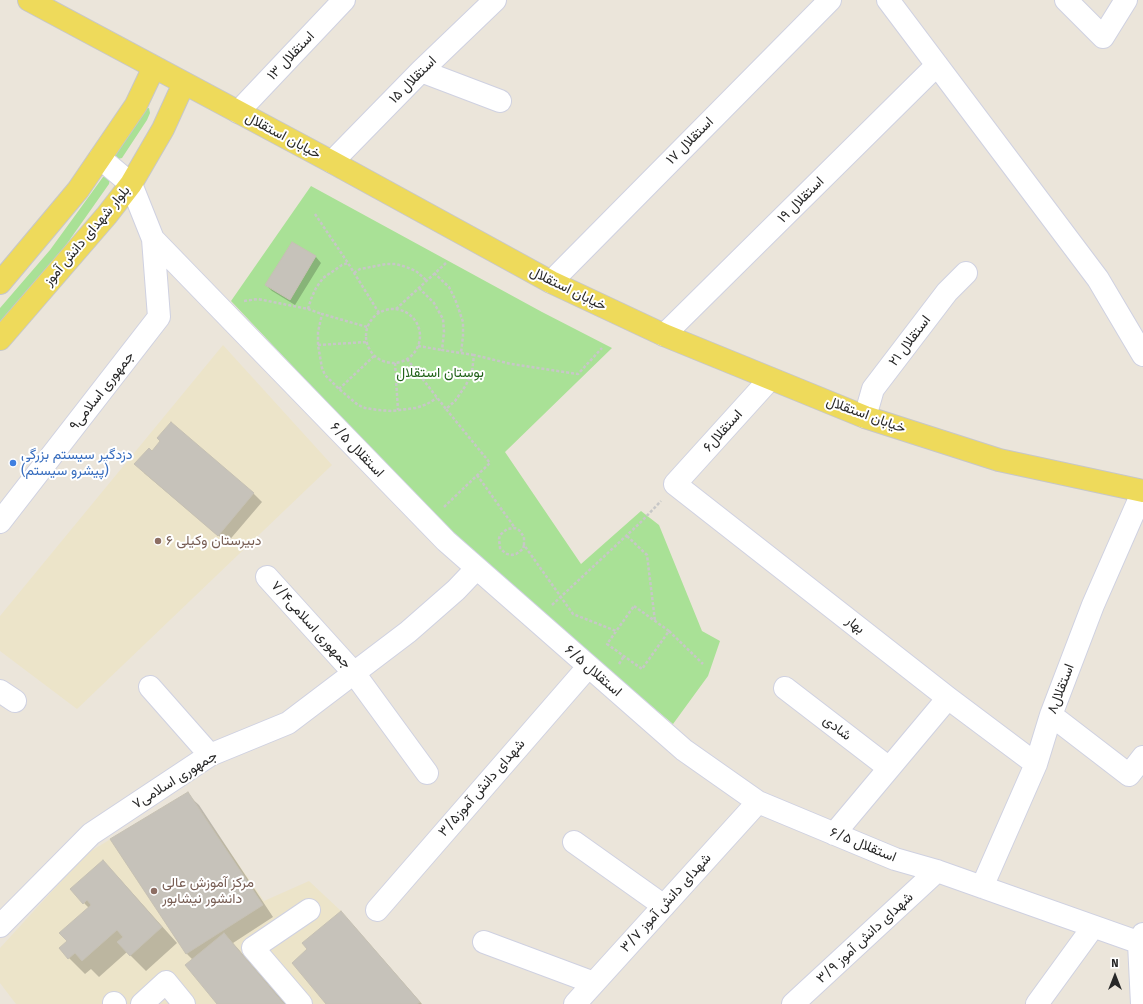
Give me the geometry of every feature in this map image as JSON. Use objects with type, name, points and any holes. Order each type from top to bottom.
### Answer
[{"type":"main road","name":"خیابان استقلال","points":[[29,0],[332,162],[551,282],[664,335],[865,417],[1000,460],[1143,491]]},
{"type":"main road","points":[[0,283],[78,190],[136,105],[154,67]]},
{"type":"main road","name":"بلوار شهدای دانش آموز","points":[[0,339],[107,215],[131,184],[184,84]]},
{"type":"street","name":"استقلال ۱۳","points":[[238,112],[344,0]]},
{"type":"street","name":"استقلال ۱۵","points":[[332,162],[421,71],[495,0]]},
{"type":"street","name":"استقلال ۱۷","points":[[551,282],[830,0]]},
{"type":"street","points":[[888,0],[1098,279],[1143,356]]},
{"type":"street","points":[[1066,0],[1103,37],[1126,0]]},
{"type":"street","name":"استقلال ۱۹","points":[[664,335],[937,65]]},
{"type":"street","points":[[421,71],[500,101]]},
{"type":"street","points":[[100,158],[131,184],[153,239]]},
{"type":"street","name":"جمهوری اسلامی۹","points":[[0,522],[159,317],[153,239]]},
{"type":"street","name":"استقلال ۶/۵","points":[[153,239],[427,523],[476,569],[684,750],[758,802],[834,834],[895,859],[937,871],[1093,926],[1142,940]]},
{"type":"street","name":"استقلال ۲۱","points":[[865,417],[873,389],[947,292],[966,273]]},
{"type":"street","name":"استقلال۶","points":[[675,484],[770,378]]},
{"type":"street","name":"بهار","points":[[675,484],[948,698],[1036,764]]},
{"type":"street","name":"استقلال۸","points":[[982,887],[1036,764],[1051,715],[1093,605],[1143,491]]},
{"type":"street","name":"جمهوری اسلامی۷","points":[[0,926],[91,834],[210,755],[288,723],[408,632],[456,590],[476,569]]},
{"type":"street","name":"جمهوری اسلامی۷/۴","points":[[267,577],[354,673],[427,773]]},
{"type":"street","name":"شهدای دانش آموز۳/۵","points":[[377,910],[588,667]]},
{"type":"street","points":[[150,687],[210,755]]},
{"type":"street","name":"شادی","points":[[785,688],[889,768]]},
{"type":"street","points":[[834,834],[948,698]]},
{"type":"street","points":[[1051,715],[1130,775],[1143,757]]},
{"type":"street","name":"شهدای دانش آموز ۳/۷","points":[[575,1004],[758,802]]},
{"type":"street","points":[[574,842],[664,906]]},
{"type":"street","name":"شهدای دانش آموز ۳/۹","points":[[793,1004],[937,871]]},
{"type":"street","points":[[302,1004],[253,948],[309,910]]},
{"type":"street","points":[[1037,1004],[1093,926]]},
{"type":"street","points":[[1142,940],[1142,1004]]},
{"type":"street","points":[[484,942],[594,983]]},
{"type":"street","points":[[142,1004],[166,982],[184,1004]]},
{"type":"path","points":[[315,214],[379,313]]},
{"type":"path","points":[[396,309],[446,262]]},
{"type":"path","points":[[308,309],[316,288],[323,278],[342,265],[348,263]]},
{"type":"path","points":[[354,273],[360,269],[371,266],[396,264],[406,266],[416,271],[426,281]]},
{"type":"path","points":[[434,273],[449,287],[459,310],[463,322],[461,353]]},
{"type":"path","points":[[419,288],[434,303],[443,320],[444,332],[442,350]]},
{"type":"path","points":[[230,319],[245,301],[258,299],[308,309],[367,327]]},
{"type":"path","points":[[396,309],[412,317],[420,332],[420,341],[417,349],[404,361],[386,363],[371,353],[365,336],[367,327],[372,319],[379,313],[396,309]]},
{"type":"path","points":[[322,314],[319,322],[318,345],[322,368],[326,375],[339,389],[358,405],[365,408],[378,410],[398,410],[416,408],[437,398]]},
{"type":"path","points":[[318,345],[366,342]]},
{"type":"path","points":[[418,346],[461,353],[511,364],[578,374],[602,348]]},
{"type":"path","points":[[339,389],[374,356]]},
{"type":"path","points":[[446,409],[455,401],[466,385],[472,372],[474,356]]},
{"type":"path","points":[[407,359],[490,463],[427,523]]},
{"type":"path","points":[[395,363],[398,410]]},
{"type":"path","points":[[477,475],[515,528],[522,533],[524,537],[524,545],[520,552],[512,555],[503,552],[500,548],[499,539],[500,534],[507,529],[515,528]]},
{"type":"path","points":[[535,620],[642,522],[675,484]]},
{"type":"path","points":[[627,536],[647,555],[655,621]]},
{"type":"path","points":[[524,545],[572,614],[616,631]]},
{"type":"path","points":[[670,631],[642,669],[607,644],[634,606],[670,631],[703,664]]},
{"type":"shaded area","name":"دبیرستان وکیلی ۶","points":[[223,345],[332,465],[77,709],[0,651],[0,616]]},
{"type":"shaded area","name":"مرکز آموزش عالی دانشور نیشابور","points":[[188,792],[264,901],[309,881],[341,911],[422,1004],[16,1004],[0,983],[0,948],[86,854]]},
{"type":"green space","points":[[149,108],[150,113],[147,120],[122,158],[118,159],[116,152],[144,109]]},
{"type":"green space","points":[[107,176],[110,179],[109,184],[59,255],[0,322],[0,308],[50,250],[103,177]]},
{"type":"green space","name":"بوستان استقلال","points":[[311,186],[542,312],[612,348],[505,452],[581,564],[641,511],[659,525],[702,631],[720,641],[708,676],[673,724],[526,600],[440,522],[231,301]]},
{"type":"building","points":[[292,242],[316,256],[290,300],[265,285]]},
{"type":"building","points":[[171,422],[254,493],[218,536],[134,464],[149,448],[152,451],[160,441],[157,438]]},
{"type":"building","points":[[188,792],[263,905],[186,954],[110,839]]},
{"type":"building","points":[[103,860],[162,927],[130,956],[117,942],[123,937],[117,930],[82,961],[75,953],[68,959],[59,948],[67,941],[59,933],[91,905],[87,900],[83,904],[70,889]]},
{"type":"building","points":[[341,911],[420,1002],[417,1004],[326,1004],[292,963],[307,949],[302,943]]},
{"type":"building","points":[[224,933],[284,1004],[217,1004],[185,965]]},
{"type":"place","name":"دزدگیر سیستم بزرگی (پیشرو سیستم)","points":[[13,463]]},
{"type":"place","name":"دبیرستان وکیلی ۶","points":[[158,541]]},
{"type":"place","name":"مرکز آموزش عالی دانشور نیشابور","points":[[154,891]]}]
